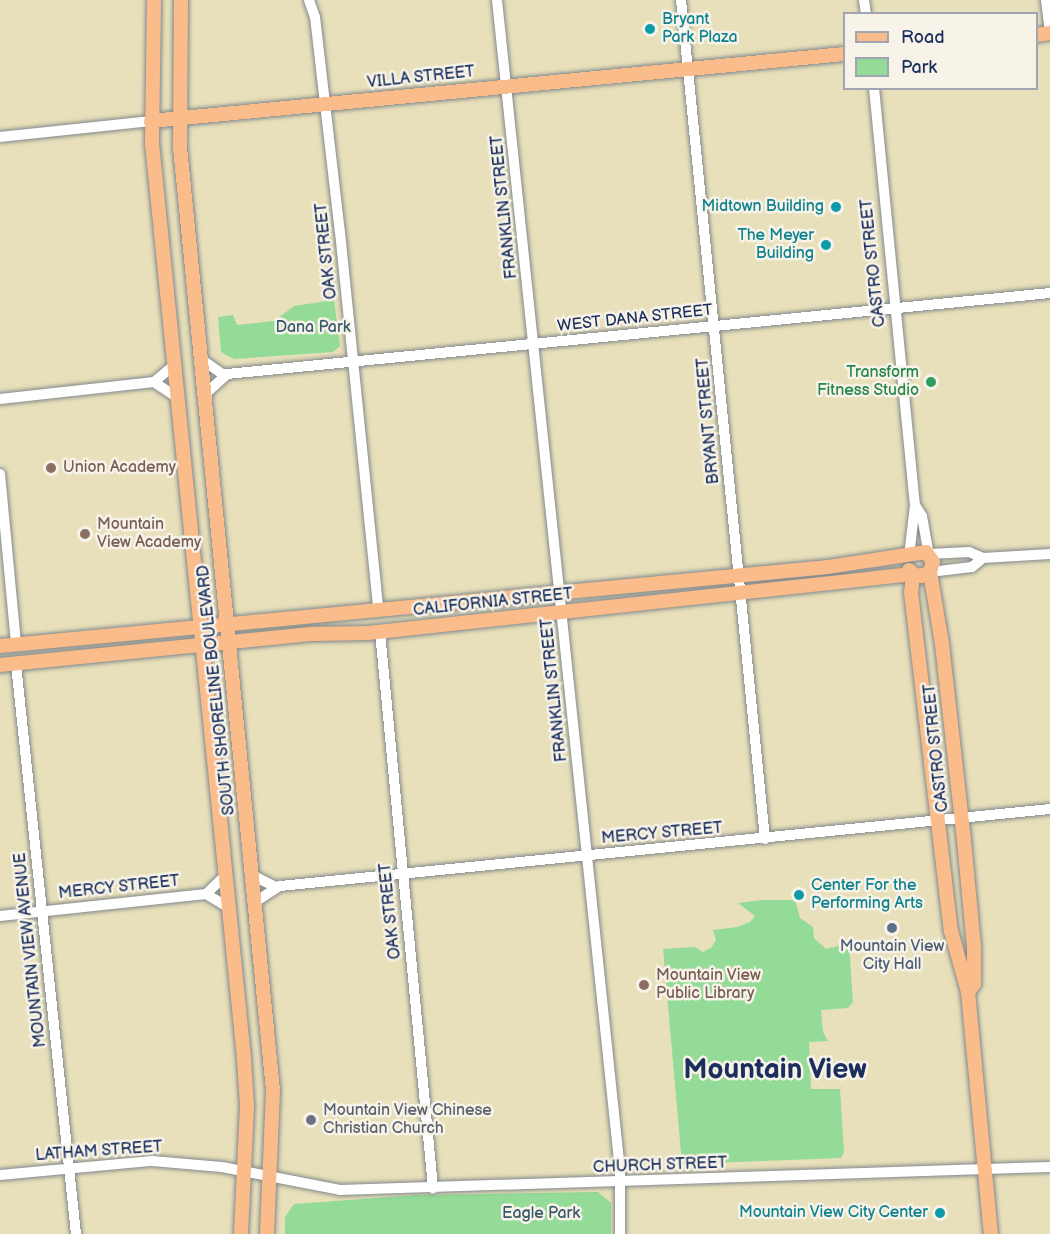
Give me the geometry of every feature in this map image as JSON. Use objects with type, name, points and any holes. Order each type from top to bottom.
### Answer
[{"type":"main road","name":"SOUTH SHORELINE BOULEVARD","points":[[154,0],[151,122],[246,1078],[245,1172],[241,1234]]},
{"type":"main road","name":"SOUTH SHORELINE BOULEVARD","points":[[181,0],[178,119],[273,1090],[267,1234]]},
{"type":"main road","name":"VILLA STREET","points":[[151,122],[843,54]]},
{"type":"main road","name":"CALIFORNIA STREET","points":[[0,646],[740,574],[909,556],[919,551],[929,554]]},
{"type":"main road","name":"CASTRO STREET","points":[[929,554],[933,563],[930,572],[940,623],[974,946],[974,984],[968,992]]},
{"type":"main road","name":"CASTRO STREET","points":[[909,556],[907,565],[913,574],[912,592],[951,931],[968,992],[991,1234]]},
{"type":"main road","name":"CALIFORNIA STREET","points":[[0,665],[203,645],[380,632],[913,574],[921,576],[930,572]]},
{"type":"street","name":"OAK STREET","points":[[309,0],[315,17],[325,104],[378,608]]},
{"type":"street","name":"FRANKLIN STREET","points":[[497,0],[620,1183],[620,1234]]},
{"type":"street","name":"BRYANT STREET","points":[[681,0],[765,839]]},
{"type":"street","points":[[1046,0],[1050,32]]},
{"type":"street","name":"CASTRO STREET","points":[[873,90],[915,505],[909,556]]},
{"type":"street","name":"VILLA STREET","points":[[0,137],[151,122]]},
{"type":"street","name":"WEST DANA STREET","points":[[224,375],[1050,293]]},
{"type":"street","points":[[201,359],[224,375],[204,395]]},
{"type":"street","points":[[0,399],[154,382],[174,365]]},
{"type":"street","points":[[154,382],[178,398]]},
{"type":"street","points":[[0,474],[16,644]]},
{"type":"street","name":"CASTRO STREET","points":[[915,505],[922,516],[929,554]]},
{"type":"street","name":"CALIFORNIA STREET","points":[[929,554],[969,552],[983,558],[1050,554]]},
{"type":"street","name":"CALIFORNIA STREET","points":[[930,572],[972,567],[983,558]]},
{"type":"street","name":"OAK STREET","points":[[380,632],[433,1188]]},
{"type":"street","name":"MOUNTAIN VIEW AVENUE","points":[[16,663],[76,1234]]},
{"type":"street","name":"MERCY STREET","points":[[255,902],[276,887],[1050,809]]},
{"type":"street","points":[[226,875],[206,894],[229,908]]},
{"type":"street","points":[[252,875],[276,887]]},
{"type":"street","name":"MERCY STREET","points":[[0,916],[206,894]]},
{"type":"street","name":"LATHAM STREET","points":[[0,1175],[152,1161],[271,1177]]},
{"type":"street","name":"CHURCH STREET","points":[[271,1177],[340,1190],[620,1183],[986,1166],[1050,1167]]},
{"type":"green space","name":"Dana Park","points":[[334,300],[340,346],[333,352],[234,359],[221,352],[218,317],[233,315],[237,325],[274,321],[294,306]]},
{"type":"green space","points":[[795,900],[800,918],[813,927],[814,938],[826,949],[849,943],[853,1002],[848,1008],[821,1010],[823,1032],[828,1041],[809,1042],[811,1089],[840,1089],[844,1152],[841,1158],[682,1164],[663,949],[695,947],[703,952],[711,948],[716,940],[713,930],[737,927],[750,922],[755,916],[738,903]]},
{"type":"green space","name":"Eagle Park","points":[[598,1192],[611,1203],[611,1234],[285,1234],[285,1217],[294,1204],[417,1195]]},
{"type":"place","name":"Bryant Park Plaza","points":[[650,29]]},
{"type":"place","name":"Midtown Building","points":[[836,207]]},
{"type":"place","name":"The Meyer Building","points":[[826,245]]},
{"type":"place","name":"Transform Fitness Studio","points":[[931,382]]},
{"type":"place","name":"Union Academy","points":[[51,468]]},
{"type":"place","name":"Mountain View Academy","points":[[85,534]]},
{"type":"place","name":"Center For the Performing Arts","points":[[799,895]]},
{"type":"place","name":"Mountain View City Hall","points":[[892,928]]},
{"type":"place","name":"Mountain View Public Library","points":[[644,985]]},
{"type":"place","name":"Mountain View Chinese Christian Church","points":[[311,1120]]},
{"type":"place","name":"Mountain View City Center","points":[[940,1213]]},
{"type":"district","name":"Mountain View","points":[[775,1070]]}]
